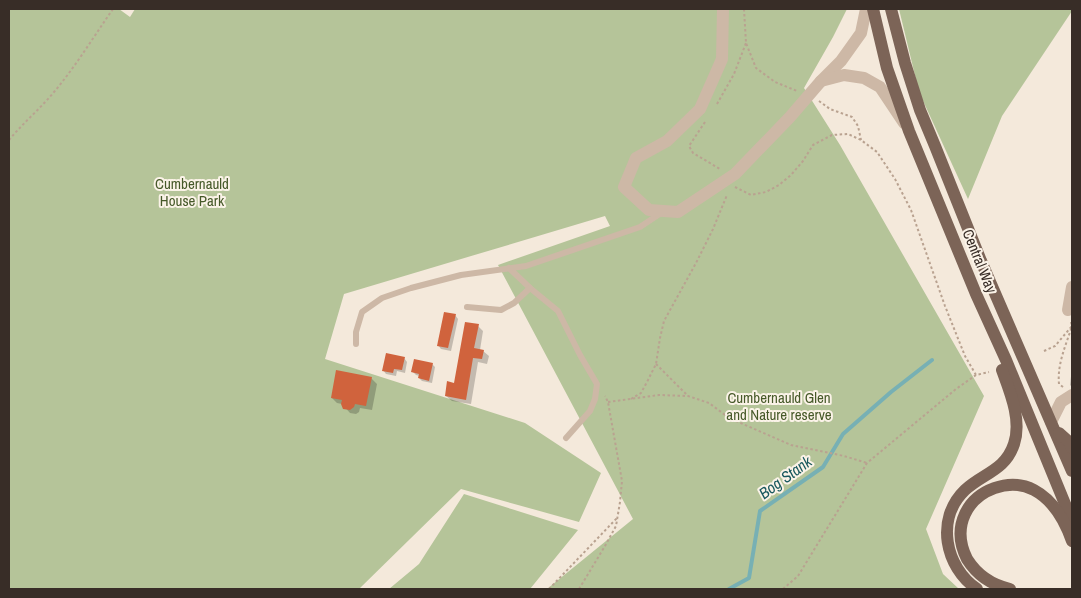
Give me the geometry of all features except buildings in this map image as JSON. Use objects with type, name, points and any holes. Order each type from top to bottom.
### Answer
[{"type":"main road","name":"Central Way","points":[[873,9],[887,68],[909,131],[1072,521]]},
{"type":"main road","name":"Central Way","points":[[891,9],[905,64],[920,110],[971,236],[1072,471]]},
{"type":"main road","points":[[976,294],[1012,399],[1017,431],[1014,443],[1006,458],[999,467],[962,493],[953,507],[948,522],[947,542],[951,558],[962,576],[977,589]]},
{"type":"main road","points":[[1051,424],[1072,448]]},
{"type":"main road","points":[[1010,589],[994,584],[983,577],[974,569],[963,551],[960,536],[963,519],[967,510],[978,498],[992,489],[1003,485],[1030,488],[1040,493],[1054,507],[1068,528],[1072,541]]},
{"type":"street","points":[[723,9],[722,59],[700,109],[667,141],[636,158],[624,187],[649,210],[678,212],[730,180],[841,61],[861,33],[866,9]]},
{"type":"street","points":[[821,81],[844,75],[864,78],[880,87],[909,131]]},
{"type":"street","points":[[1068,310],[1072,287]]},
{"type":"street","points":[[1051,424],[1061,402],[1069,392]]},
{"type":"lane","points":[[356,344],[356,332],[362,312],[382,298],[461,275],[526,266],[640,227],[664,211]]},
{"type":"lane","points":[[509,268],[558,311],[597,384],[595,399],[590,411],[566,438]]},
{"type":"lane","points":[[467,307],[501,310],[514,303],[530,288]]},
{"type":"path","points":[[9,140],[24,122],[53,94],[113,9]]},
{"type":"path","points":[[744,9],[746,43],[756,68],[775,82],[810,94],[830,109],[852,117],[858,126],[861,140]]},
{"type":"path","points":[[693,152],[752,195],[766,192],[779,186],[803,161],[813,145],[832,135],[848,134],[861,140],[877,152],[895,179],[911,210],[948,315],[965,356],[976,375]]},
{"type":"path","points":[[630,399],[641,393],[656,364],[664,321],[713,229],[724,203],[730,180]]},
{"type":"path","points":[[1068,310],[1072,326],[1058,374],[1059,384],[1069,392]]},
{"type":"path","points":[[1044,352],[1055,346],[1072,326]]},
{"type":"path","points":[[656,364],[688,396]]},
{"type":"path","points":[[782,589],[798,576],[867,463],[956,389],[976,375],[989,372]]},
{"type":"path","points":[[579,589],[616,526],[622,481],[608,402],[597,384]]},
{"type":"path","points":[[608,402],[659,395],[688,396],[709,404],[729,418],[791,445],[867,463]]},
{"type":"path","points":[[549,589],[617,518]]},
{"type":"green space","name":"Cumbernauld House Park","points":[[9,9],[119,9],[130,17],[135,9],[847,9],[804,88],[840,145],[984,396],[926,529],[943,574],[959,589],[547,589],[633,519],[498,265],[610,226],[605,216],[344,294],[325,359],[525,423],[601,473],[579,522],[461,489],[359,589],[9,589]]},
{"type":"green space","points":[[899,9],[1072,9],[1002,116],[968,199],[919,92]]},
{"type":"green space","points":[[464,494],[578,530],[530,589],[389,589],[419,564]]},
{"type":"waterway","name":"Bog Stank","points":[[729,589],[749,578],[760,511],[823,467],[843,434],[891,392],[932,360]]},
{"type":"park label","name":"Cumbernauld Glen and Nature reserve","points":[[779,406]]}]
